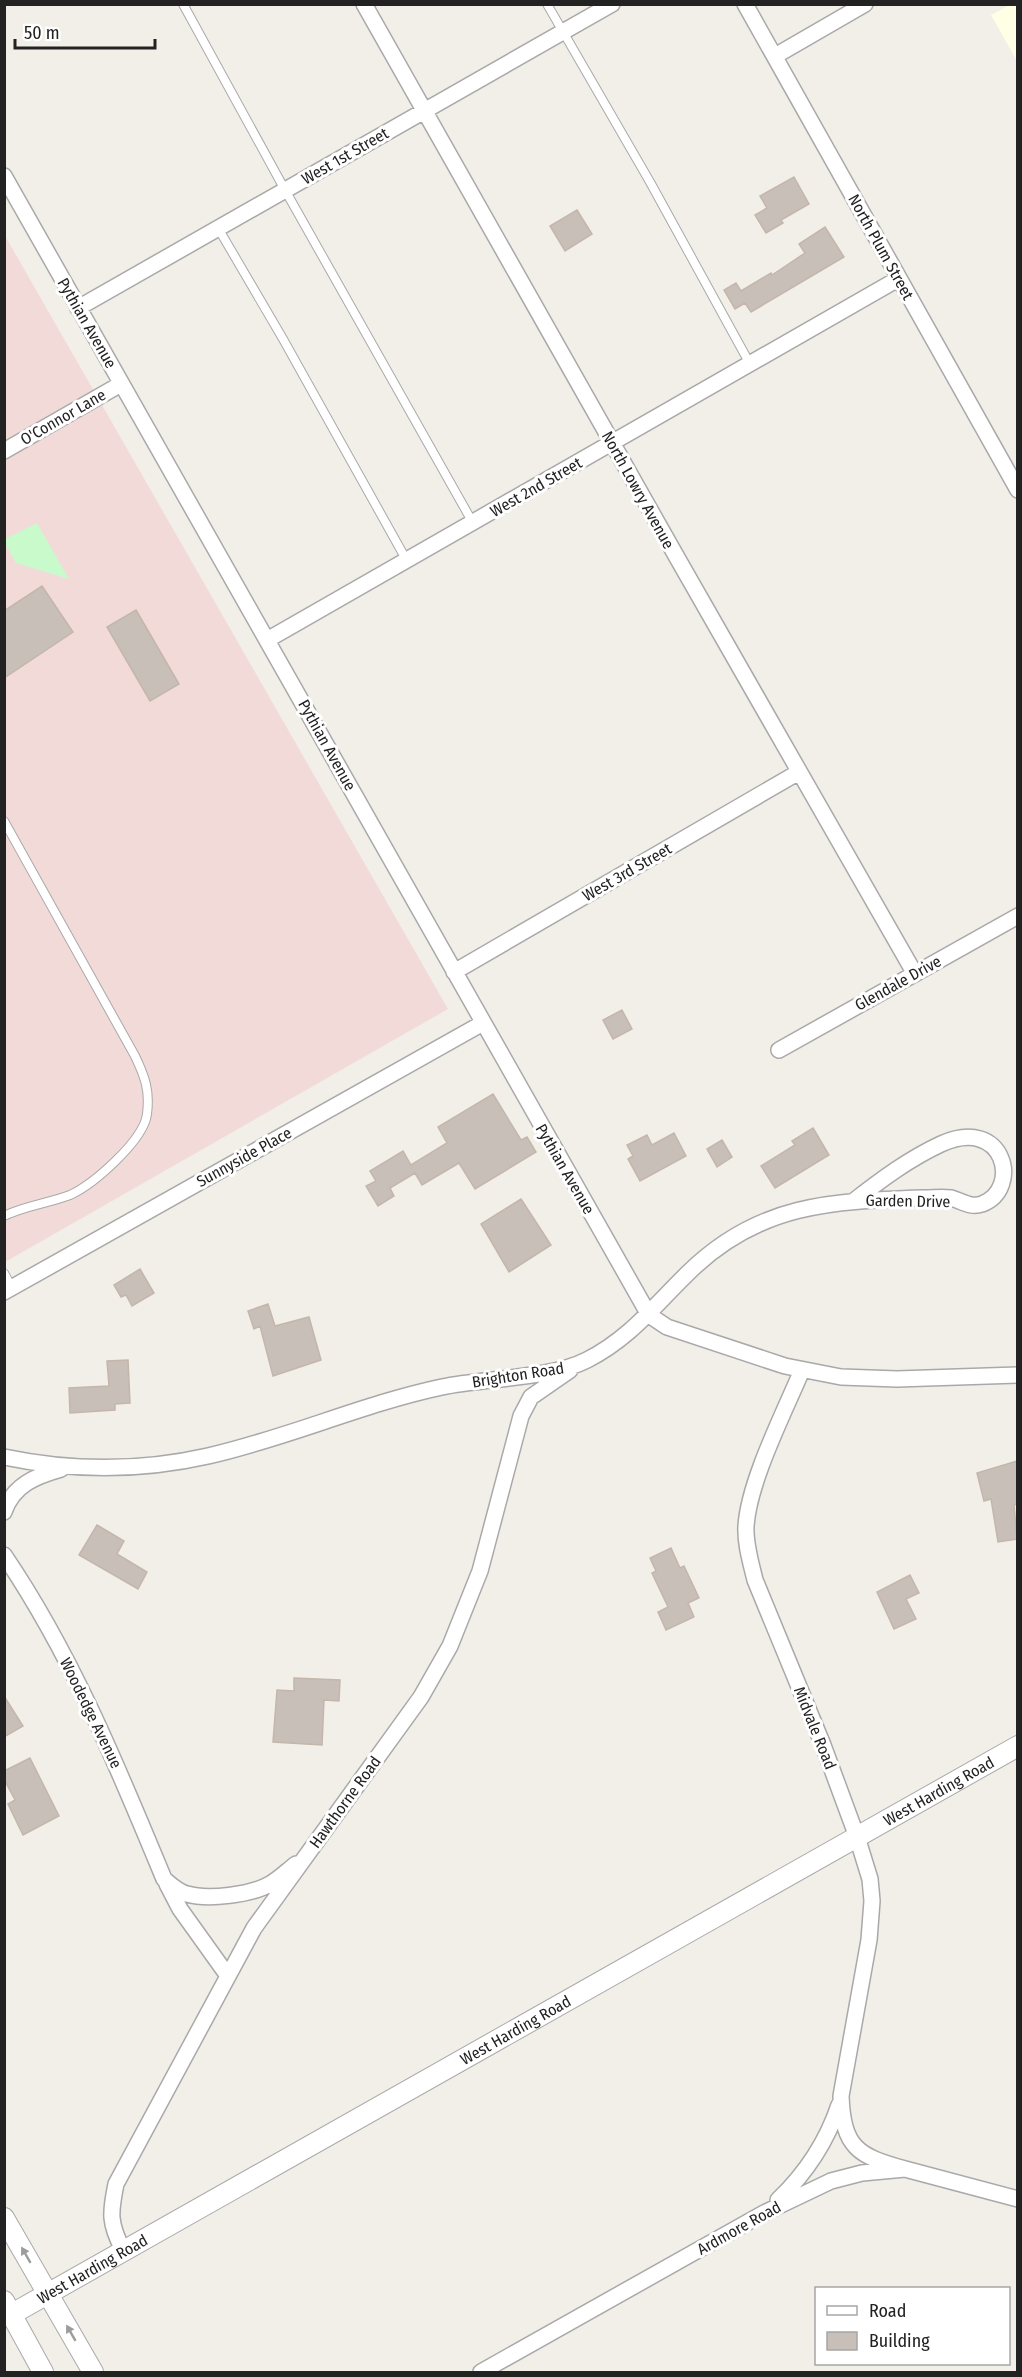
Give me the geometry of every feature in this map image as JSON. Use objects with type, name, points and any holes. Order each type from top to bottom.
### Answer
[{"type":"street","name":"North Lowry Avenue","points":[[364,4],[915,974]]},
{"type":"street","name":"West 1st Street","points":[[78,308],[612,4]]},
{"type":"street","name":"North Plum Street","points":[[746,4],[1017,490]]},
{"type":"street","points":[[775,56],[865,4]]},
{"type":"street","name":"Pythian Avenue","points":[[4,176],[649,1316]]},
{"type":"street","name":"West 2nd Street","points":[[267,640],[898,279]]},
{"type":"street","name":"O'Connor Lane","points":[[4,451],[121,384]]},
{"type":"street","name":"West 3rd Street","points":[[454,972],[799,772]]},
{"type":"street","name":"Glendale Drive","points":[[779,1050],[1017,916]]},
{"type":"street","name":"Sunnyside Place","points":[[8,1290],[483,1023]]},
{"type":"street","name":"Garden Drive","points":[[649,1316],[688,1273],[715,1249],[766,1221],[801,1209],[855,1200],[950,1198],[966,1204],[978,1205],[990,1200],[999,1192],[1004,1180],[1005,1168],[1002,1155],[986,1140],[965,1138],[948,1141],[886,1176],[855,1200]]},
{"type":"street","points":[[649,1316],[667,1328],[802,1370],[841,1377],[897,1379],[1017,1375]]},
{"type":"street","name":"Brighton Road","points":[[4,1457],[69,1466],[117,1467],[166,1464],[209,1456],[389,1400],[444,1386],[563,1369],[585,1361],[614,1344],[649,1316]]},
{"type":"street","name":"Hawthorne Road","points":[[123,2250],[114,2233],[110,2214],[116,2184],[254,1928],[421,1697],[450,1646],[480,1571],[521,1416],[531,1397],[585,1361]]},
{"type":"street","name":"Midvale Road","points":[[764,2213],[795,2184],[814,2158],[832,2125],[842,2096],[869,1940],[872,1901],[870,1879],[857,1837],[823,1745],[755,1580],[748,1553],[746,1527],[750,1502],[802,1370]]},
{"type":"street","points":[[4,1512],[14,1493],[26,1481],[69,1466]]},
{"type":"street","name":"Woodedge Avenue","points":[[4,1546],[7,1558],[42,1614],[74,1674],[121,1775],[164,1879],[180,1909],[228,1976]]},
{"type":"street","name":"West Harding Road","points":[[7,2311],[48,2293],[1017,1746]]},
{"type":"street","points":[[164,1879],[176,1889],[200,1897],[235,1894],[270,1884],[309,1853]]},
{"type":"street","name":"Midvale Road","points":[[842,2096],[842,2121],[846,2133],[856,2147],[866,2156],[905,2169]]},
{"type":"street","name":"Ardmore Road","points":[[481,2373],[764,2213],[831,2181],[862,2174],[905,2169],[1017,2199]]},
{"type":"street","points":[[4,2218],[93,2373]]},
{"type":"street","points":[[7,2311],[43,2373]]},
{"type":"lane","points":[[183,4],[473,523]]},
{"type":"lane","points":[[547,4],[650,182],[750,364]]},
{"type":"lane","points":[[218,228],[407,561]]},
{"type":"lane","points":[[4,821],[135,1056],[147,1081],[147,1116],[138,1134],[117,1160],[72,1194],[4,1216]]},
{"type":"lane","points":[[4,1273],[8,1290]]},
{"type":"shaded area","points":[[1011,4],[1017,5],[1017,61],[991,15]]},
{"type":"shaded area","points":[[4,234],[448,1009],[5,1262],[4,1262]]},
{"type":"green space","points":[[37,523],[69,579],[16,563],[5,539]]},
{"type":"building","points":[[794,177],[809,204],[781,220],[783,223],[766,233],[755,215],[767,208],[760,196]]},
{"type":"building","points":[[577,210],[592,234],[565,251],[550,226]]},
{"type":"building","points":[[825,227],[844,257],[751,312],[745,303],[735,309],[724,290],[736,283],[741,291],[771,273],[772,275],[805,253],[799,244]]},
{"type":"building","points":[[42,586],[73,632],[4,678],[4,611]]},
{"type":"building","points":[[136,610],[179,684],[150,701],[107,627]]},
{"type":"building","points":[[622,1010],[632,1029],[613,1039],[603,1020]]},
{"type":"building","points":[[493,1094],[521,1140],[527,1137],[536,1152],[475,1189],[459,1163],[422,1185],[415,1173],[390,1188],[394,1196],[378,1206],[366,1186],[376,1181],[370,1171],[403,1151],[411,1165],[447,1143],[438,1127]]},
{"type":"building","points":[[813,1128],[829,1155],[775,1188],[761,1166],[795,1145],[792,1141]]},
{"type":"building","points":[[674,1133],[686,1156],[640,1181],[628,1159],[633,1156],[627,1145],[647,1135],[652,1145]]},
{"type":"building","points":[[722,1140],[732,1157],[717,1167],[707,1149]]},
{"type":"building","points":[[521,1199],[551,1245],[509,1272],[481,1224]]},
{"type":"building","points":[[140,1269],[154,1293],[132,1306],[126,1295],[121,1297],[114,1285]]},
{"type":"building","points":[[268,1304],[275,1326],[309,1317],[321,1360],[273,1376],[260,1326],[254,1329],[248,1311]]},
{"type":"building","points":[[128,1360],[130,1403],[115,1404],[115,1410],[70,1413],[69,1388],[109,1386],[107,1361]]},
{"type":"building","points":[[1017,1461],[1017,1504],[1014,1505],[1017,1539],[998,1542],[991,1499],[984,1501],[977,1473]]},
{"type":"building","points":[[97,1525],[124,1541],[117,1554],[147,1572],[138,1589],[79,1555]]},
{"type":"building","points":[[671,1548],[680,1568],[684,1566],[699,1598],[688,1603],[694,1617],[666,1630],[658,1612],[668,1607],[652,1573],[656,1571],[650,1558]]},
{"type":"building","points":[[910,1575],[919,1593],[906,1599],[916,1619],[894,1629],[877,1592]]},
{"type":"building","points":[[294,1678],[340,1680],[339,1701],[324,1700],[322,1745],[273,1742],[277,1690],[294,1691]]},
{"type":"building","points":[[4,1696],[23,1726],[4,1737]]},
{"type":"building","points":[[30,1758],[59,1816],[23,1835],[8,1804],[15,1800],[4,1779],[4,1771]]}]
